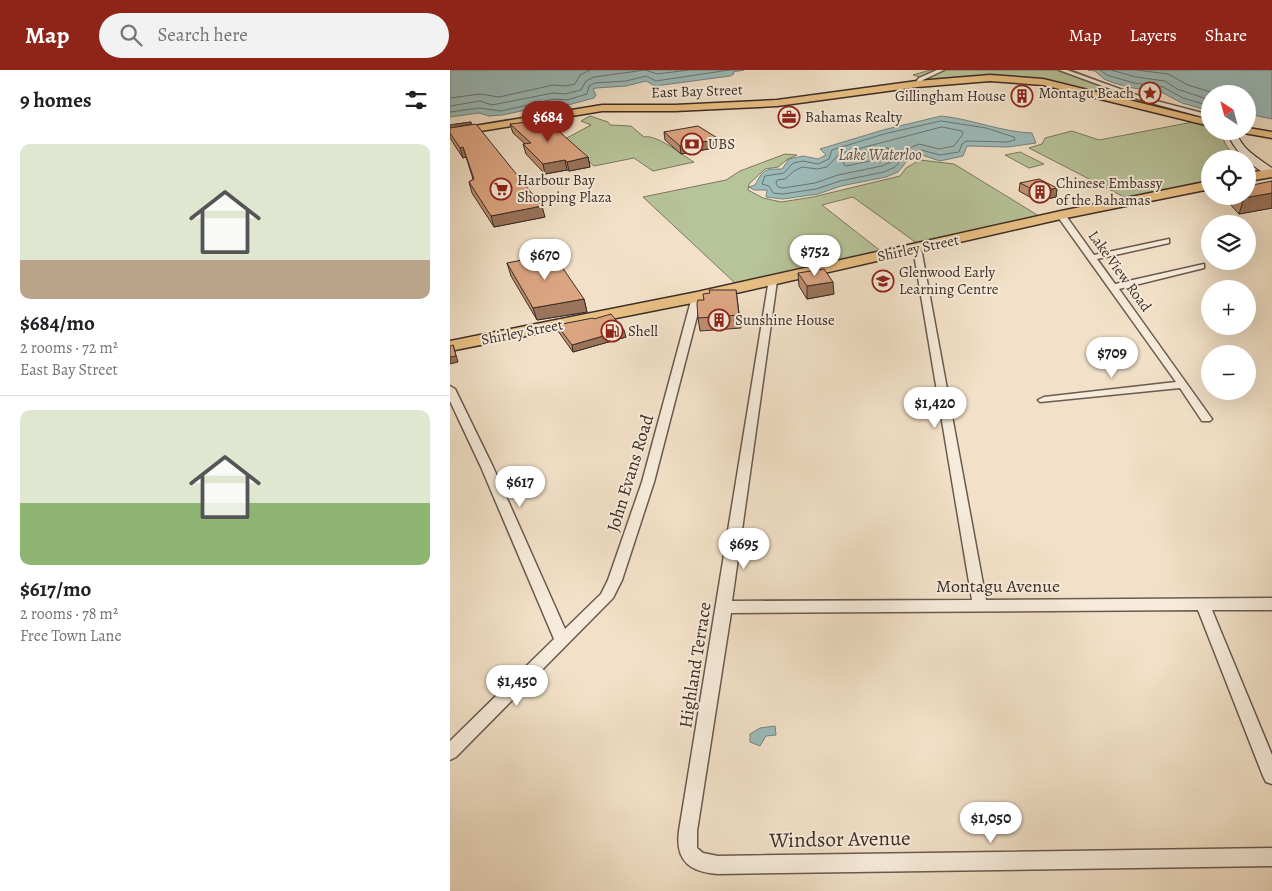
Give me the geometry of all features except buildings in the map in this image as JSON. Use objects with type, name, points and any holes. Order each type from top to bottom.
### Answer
[{"type":"highway","name":"East Bay Street","points":[[450,133],[602,108],[675,108],[776,103],[917,84],[1002,78],[1042,82],[1201,121]]},
{"type":"highway","points":[[1085,92],[1098,86],[1095,83]]},
{"type":"highway","points":[[1256,132],[1272,135]]},
{"type":"highway","points":[[1256,176],[1272,173]]},
{"type":"highway","name":"Shirley Street","points":[[450,346],[697,297],[1061,215],[1201,186]]},
{"type":"main road","points":[[1234,140],[1238,146],[1272,173]]},
{"type":"street","points":[[917,84],[921,79],[941,70]]},
{"type":"street","points":[[1062,70],[1095,83],[1168,106],[1201,114]]},
{"type":"street","name":"Lake View Road","points":[[1061,215],[1183,384],[1206,419]]},
{"type":"street","points":[[1092,258],[1166,241]]},
{"type":"street","points":[[917,248],[980,605]]},
{"type":"street","points":[[1114,287],[1200,266]]},
{"type":"street","name":"Highland Terrace","points":[[709,865],[701,863],[692,857],[687,847],[687,839],[724,607],[772,281]]},
{"type":"street","name":"John Evans Road","points":[[450,752],[562,639],[606,598],[615,580],[648,482],[697,297]]},
{"type":"street","points":[[1044,400],[1183,384]]},
{"type":"street","points":[[450,389],[562,639]]},
{"type":"street","name":"Montagu Avenue","points":[[724,607],[1272,604]]},
{"type":"street","points":[[1204,605],[1272,776]]},
{"type":"street","name":"Windsor Avenue","points":[[709,865],[1272,857]]},
{"type":"green space","points":[[930,70],[1072,70],[1144,98],[1201,112],[1201,119],[1042,80],[936,81],[913,75]]},
{"type":"green space","points":[[590,116],[608,122],[610,125],[631,126],[644,137],[662,142],[694,162],[653,171],[634,158],[594,166],[563,140],[591,125],[581,121]]},
{"type":"green space","points":[[1198,121],[1201,122],[1201,140],[1224,140],[1230,150],[1201,150],[1201,182],[1126,198],[1029,148],[1042,144],[1045,138],[1072,131],[1099,140]]},
{"type":"green space","points":[[1020,152],[1044,164],[1029,168],[1005,155]]},
{"type":"green space","points":[[785,154],[797,155],[778,167],[765,169],[749,184],[748,190],[763,198],[781,202],[813,197],[900,176],[906,168],[920,160],[954,164],[1039,216],[918,244],[853,197],[822,205],[882,252],[735,283],[643,197],[726,180],[740,171]]},
{"type":"water","points":[[450,70],[744,70],[733,72],[734,74],[730,76],[655,86],[646,81],[626,86],[596,88],[593,89],[596,95],[594,98],[568,105],[555,104],[502,115],[489,116],[479,113],[450,117]]},
{"type":"water","points":[[1088,70],[1272,70],[1272,119],[1256,116],[1256,85],[1201,85],[1201,108],[1182,103],[1161,92],[1114,83],[1104,79],[1095,71]]},
{"type":"water","name":"Lake Waterloo","points":[[941,116],[1032,133],[1036,143],[1008,147],[967,146],[963,156],[940,161],[922,155],[907,161],[898,172],[886,177],[841,186],[818,194],[783,199],[766,197],[767,190],[754,190],[749,187],[755,185],[765,171],[782,169],[789,159],[803,156],[818,159],[826,155],[820,149],[883,130]]},
{"type":"water","points":[[775,726],[776,735],[766,736],[760,746],[750,742],[750,734],[760,728]]},
{"type":"place","name":"Montagu Beach","points":[[1150,93]]},
{"type":"place","name":"Gillingham House","points":[[1022,96]]},
{"type":"place","name":"Bahamas Realty","points":[[789,117]]},
{"type":"place","name":"UBS","points":[[692,144]]},
{"type":"place","name":"Harbour Bay Shopping Plaza","points":[[501,189]]},
{"type":"place","name":"Chinese Embassy of the Bahamas","points":[[1040,192]]},
{"type":"place","name":"Glenwood Early Learning Centre","points":[[883,281]]},
{"type":"place","name":"Sunshine House","points":[[719,320]]},
{"type":"place","name":"Shell","points":[[612,331]]}]
